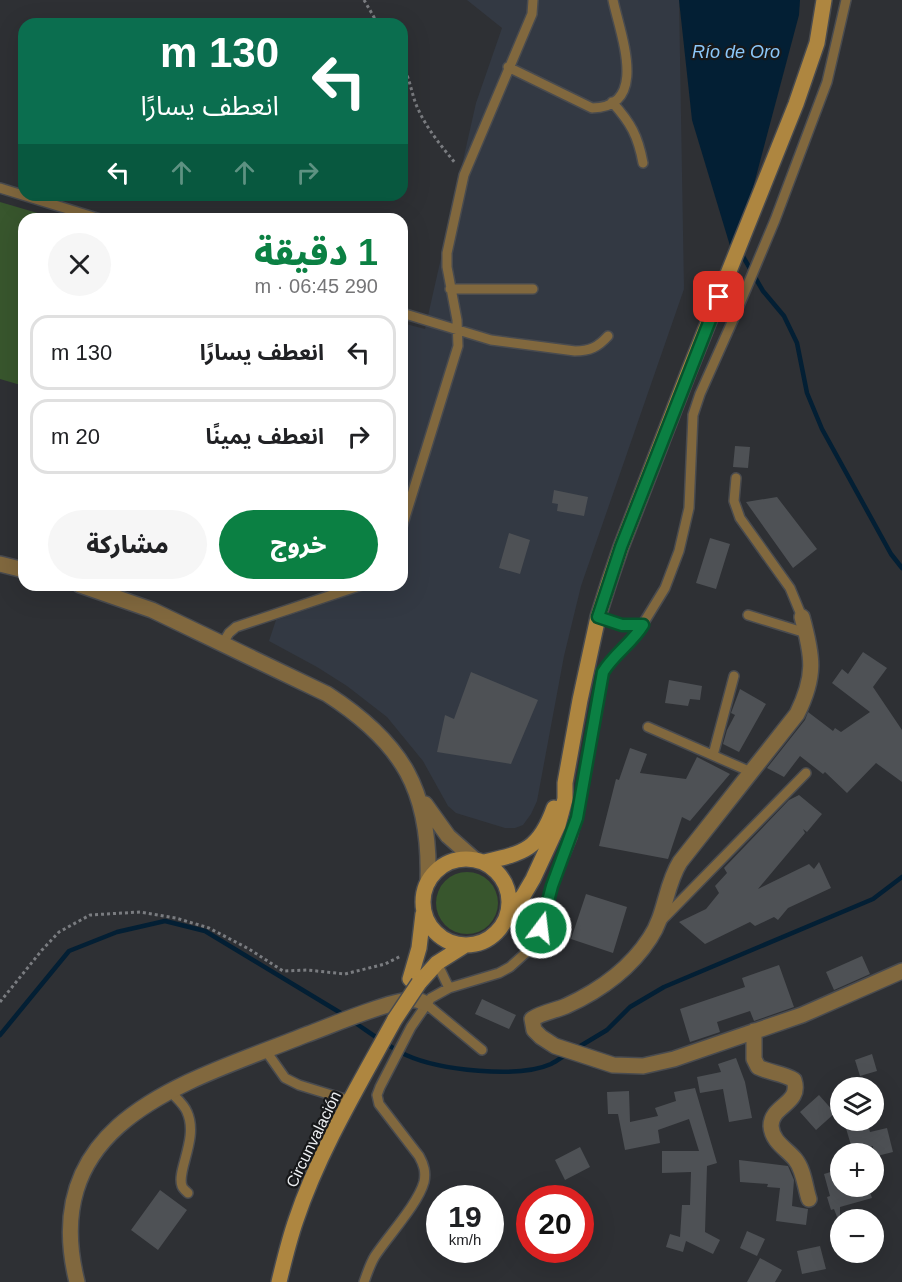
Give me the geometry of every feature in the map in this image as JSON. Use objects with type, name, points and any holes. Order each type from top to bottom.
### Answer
[{"type":"main road","points":[[415,981],[437,963],[464,946],[484,942],[493,936],[500,929],[509,910],[523,896],[548,849],[565,799],[565,783],[580,700],[598,617],[621,547],[796,104],[817,43],[824,0]]},
{"type":"main road","points":[[464,946],[442,938],[427,921],[423,901],[428,882],[434,873],[452,861],[479,861],[515,855],[528,849],[540,837],[549,821],[565,783]]},
{"type":"main road","points":[[479,861],[494,868],[502,877],[510,899],[509,910]]},
{"type":"main road","points":[[415,981],[424,911]]},
{"type":"main road","name":"Circunvalación","points":[[279,1282],[296,1219],[318,1168],[415,981]]},
{"type":"street","points":[[0,564],[18,568]]},
{"type":"street","points":[[97,591],[152,610],[223,643],[327,694],[351,709],[391,749],[407,772],[419,797],[448,836],[479,861]]},
{"type":"street","points":[[802,617],[811,650],[811,676],[806,697],[797,714],[671,875],[663,914],[650,938],[626,968],[586,997],[555,1011],[542,1012],[532,1019],[534,1030],[555,1046],[595,1060],[628,1067],[643,1066],[674,1059],[802,1015],[902,970]]},
{"type":"street","points":[[419,797],[427,830],[428,882]]},
{"type":"street","points":[[76,1282],[70,1252],[70,1225],[75,1193],[89,1161],[108,1136],[139,1109],[169,1090],[356,1016],[406,1001],[417,1000],[425,1003]]},
{"type":"street","points":[[754,1031],[754,1059],[758,1067],[786,1075],[794,1080],[797,1087],[794,1096],[775,1114],[771,1124],[773,1135],[801,1170],[809,1199]]},
{"type":"lane","points":[[408,507],[458,346],[447,254],[465,174],[532,14],[532,0]]},
{"type":"lane","points":[[508,67],[579,103],[592,108],[603,108],[623,95],[627,83],[628,69],[613,0]]},
{"type":"lane","points":[[364,1282],[374,1258],[416,1198],[423,1184],[425,1173],[424,1164],[419,1156],[379,1104],[378,1091],[425,1003],[437,993],[499,973],[510,967],[530,949],[536,938],[577,818],[603,672],[643,625],[665,588],[679,551],[689,508],[693,415],[700,393],[775,220],[827,82],[846,0]]},
{"type":"lane","points":[[612,102],[628,119],[638,140],[643,163]]},
{"type":"lane","points":[[0,188],[18,194]]},
{"type":"lane","points":[[42,201],[81,213]]},
{"type":"lane","points":[[450,289],[533,289]]},
{"type":"lane","points":[[408,315],[491,340],[575,351],[588,351],[599,346],[608,336]]},
{"type":"lane","points":[[736,478],[734,501],[740,518],[789,588],[802,617]]},
{"type":"lane","points":[[223,643],[236,627],[344,591]]},
{"type":"lane","points":[[748,615],[806,633]]},
{"type":"lane","points":[[598,617],[622,625],[643,625]]},
{"type":"lane","points":[[713,755],[734,676]]},
{"type":"lane","points":[[648,727],[751,772]]},
{"type":"lane","points":[[657,925],[806,773]]},
{"type":"lane","points":[[437,963],[449,988]]},
{"type":"lane","points":[[425,1003],[482,1050]]},
{"type":"lane","points":[[395,1019],[411,1028]]},
{"type":"lane","points":[[266,1051],[285,1078],[299,1085],[353,1097]]},
{"type":"lane","points":[[169,1090],[187,1111],[190,1122],[190,1142],[181,1179],[182,1187],[188,1193]]},
{"type":"path","points":[[364,0],[374,18]]},
{"type":"path","points":[[408,76],[417,108],[430,131],[465,174]]},
{"type":"path","points":[[0,1002],[59,932],[90,915],[140,912],[176,918],[209,928],[283,971],[307,970],[345,974],[386,964],[419,948]]},
{"type":"shaded area","points":[[467,0],[679,0],[684,289],[581,586],[564,656],[537,801],[523,825],[515,828],[505,828],[456,813],[448,806],[423,761],[387,717],[347,686],[269,641],[276,620],[362,591],[408,591],[408,325],[425,329],[476,103],[502,28]]},
{"type":"green space","points":[[0,202],[38,213],[18,213],[18,384],[0,379]]},
{"type":"green space","points":[[461,872],[473,872],[489,881],[496,891],[498,903],[496,915],[489,925],[473,934],[461,934],[450,929],[441,920],[436,909],[436,897],[441,886],[450,877]]},
{"type":"water","name":"Río de Oro","points":[[679,0],[800,0],[799,15],[734,259],[692,120]]},
{"type":"building","points":[[735,446],[750,447],[748,468],[733,467]]},
{"type":"building","points":[[554,490],[588,497],[584,516],[557,511],[558,504],[552,503]]},
{"type":"building","points":[[777,497],[817,549],[793,568],[746,502]]},
{"type":"building","points":[[509,533],[530,540],[520,574],[499,568]]},
{"type":"building","points":[[710,538],[730,544],[716,589],[696,583]]},
{"type":"building","points":[[863,652],[887,668],[873,687],[902,730],[902,782],[876,763],[847,793],[825,772],[823,774],[800,756],[784,777],[767,768],[805,720],[808,712],[833,731],[835,728],[841,732],[870,712],[832,683],[842,669],[848,674]]},
{"type":"building","points":[[471,672],[538,700],[511,764],[437,752],[445,715],[454,719]]},
{"type":"building","points":[[669,680],[702,686],[700,700],[690,699],[688,706],[665,703]]},
{"type":"building","points":[[740,689],[766,704],[739,752],[723,744],[735,715],[731,713]]},
{"type":"building","points":[[630,748],[647,754],[640,773],[686,779],[697,757],[730,774],[690,821],[682,817],[668,859],[599,846],[616,779],[619,780]]},
{"type":"building","points":[[799,795],[822,814],[807,832],[803,829],[805,833],[758,889],[809,864],[814,869],[819,862],[831,888],[788,908],[778,920],[774,917],[755,926],[750,922],[705,944],[679,922],[706,909],[719,893],[715,886],[727,873],[724,868],[789,800]]},
{"type":"building","points":[[586,894],[627,907],[613,953],[571,939]]},
{"type":"building","points":[[862,956],[870,974],[834,990],[826,972]]},
{"type":"building","points":[[779,965],[794,1007],[754,1021],[750,1011],[717,1022],[720,1032],[690,1042],[680,1009],[745,987],[742,978]]},
{"type":"building","points":[[482,999],[516,1015],[509,1029],[475,1014]]},
{"type":"building","points":[[872,1054],[877,1071],[860,1076],[855,1060]]},
{"type":"building","points":[[736,1058],[745,1082],[752,1118],[729,1122],[723,1089],[700,1093],[697,1077],[721,1072],[718,1064]]},
{"type":"building","points":[[695,1088],[717,1163],[707,1166],[705,1232],[720,1240],[713,1254],[686,1241],[683,1252],[666,1247],[670,1234],[680,1237],[682,1205],[690,1205],[691,1172],[662,1173],[662,1151],[699,1151],[689,1119],[658,1130],[660,1143],[625,1150],[618,1114],[608,1114],[607,1092],[629,1091],[630,1122],[658,1116],[655,1108],[676,1101],[674,1092]]},
{"type":"building","points":[[819,1095],[830,1107],[830,1117],[816,1130],[800,1112]]},
{"type":"building","points":[[887,1128],[893,1152],[884,1154],[884,1143],[850,1143],[847,1131],[884,1131]]},
{"type":"building","points":[[580,1147],[590,1167],[565,1180],[555,1160]]},
{"type":"building","points":[[739,1160],[788,1166],[794,1180],[792,1206],[808,1209],[806,1225],[776,1221],[780,1188],[767,1187],[768,1184],[740,1182]]},
{"type":"building","points":[[830,1172],[830,1196],[824,1174]]},
{"type":"building","points":[[160,1190],[187,1210],[158,1250],[131,1230]]},
{"type":"building","points":[[827,1197],[872,1198],[840,1207],[840,1209],[831,1209]]},
{"type":"building","points":[[747,1231],[765,1239],[757,1256],[740,1248]]},
{"type":"building","points":[[820,1246],[826,1269],[802,1274],[797,1251]]},
{"type":"building","points":[[760,1258],[782,1270],[775,1282],[747,1282]]},
{"type":"waterway","points":[[741,253],[763,291],[784,316],[797,343],[807,393],[822,429],[891,554],[902,568]]},
{"type":"waterway","points":[[577,1048],[607,1030],[630,1007],[664,987],[873,899],[902,877]]},
{"type":"waterway","points":[[0,1035],[69,951],[117,932],[165,921],[205,931],[344,1015]]},
{"type":"waterway","points":[[351,1020],[406,1055],[438,1065],[479,1071],[519,1071],[537,1069],[567,1054]]},
{"type":"route","points":[[541,928],[552,886],[572,837],[577,818],[603,672],[643,625],[616,624],[598,617],[621,547],[719,297]]}]
